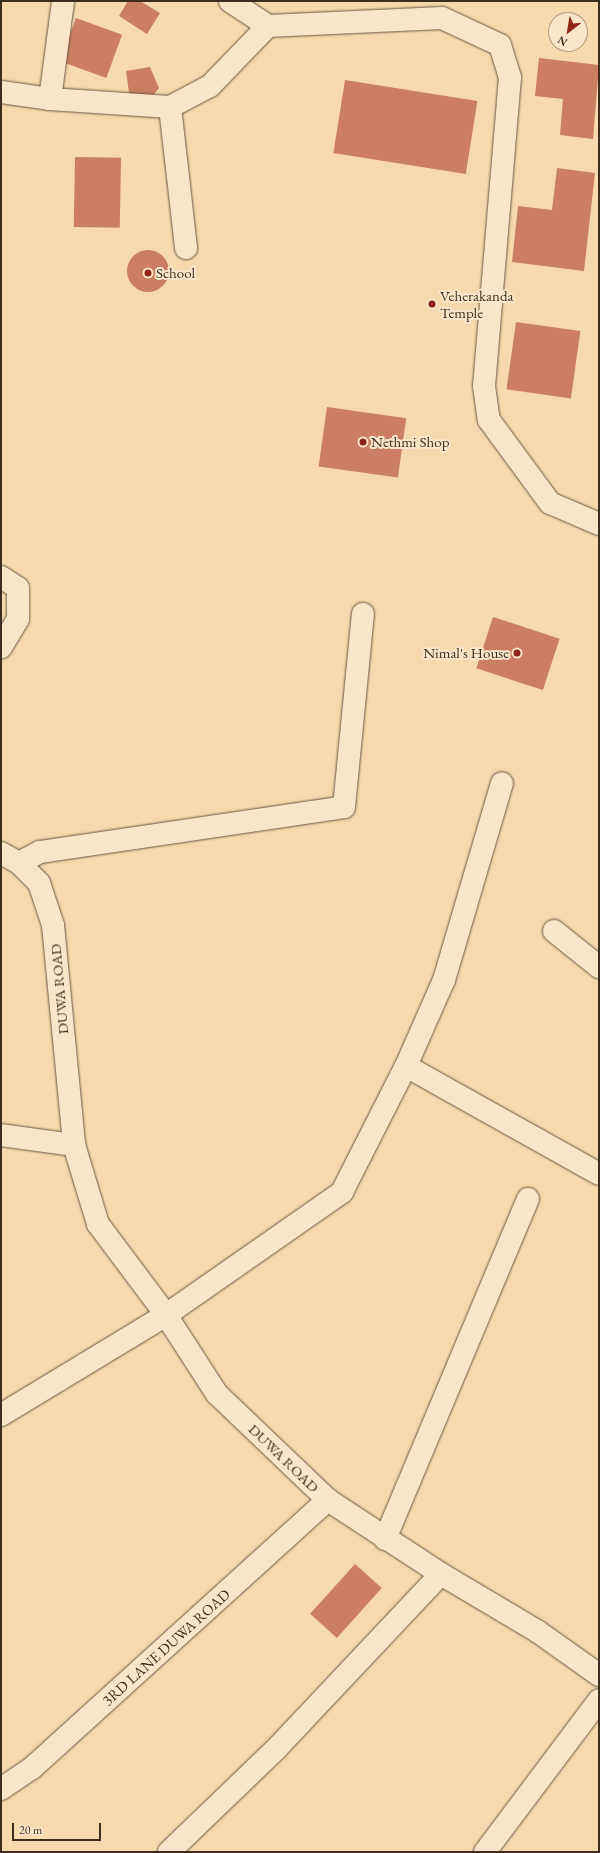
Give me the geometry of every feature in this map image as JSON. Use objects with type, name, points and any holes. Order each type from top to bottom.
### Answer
[{"type":"street","points":[[50,99],[63,1]]},
{"type":"street","points":[[230,1],[268,26],[442,18],[500,45],[510,77],[484,386],[489,420],[550,503],[599,524]]},
{"type":"street","points":[[1,92],[50,99],[170,107],[210,86],[268,26]]},
{"type":"street","points":[[170,107],[186,248]]},
{"type":"street","points":[[1,577],[18,588],[18,619],[1,647]]},
{"type":"street","points":[[10,858],[40,852],[344,807],[363,614]]},
{"type":"street","points":[[1,1415],[166,1316],[342,1192],[406,1066],[444,980],[502,783]]},
{"type":"street","name":"DUWA ROAD","points":[[10,858],[39,883],[53,925],[74,1145],[98,1224],[166,1316],[217,1394],[328,1500],[440,1574],[537,1631],[599,1675]]},
{"type":"street","points":[[554,931],[599,967]]},
{"type":"street","points":[[406,1066],[599,1174]]},
{"type":"street","points":[[1,1135],[74,1145]]},
{"type":"street","points":[[385,1539],[528,1199]]},
{"type":"street","name":"3RD LANE DUWA ROAD","points":[[1,1789],[31,1769],[328,1500]]},
{"type":"street","points":[[169,1852],[277,1748],[440,1574]]},
{"type":"street","points":[[485,1852],[599,1700]]},
{"type":"building","points":[[128,1],[140,1],[160,13],[147,34],[119,16]]},
{"type":"building","points":[[76,18],[122,35],[106,78],[60,61]]},
{"type":"building","points":[[539,58],[599,65],[593,139],[560,135],[563,99],[535,96]]},
{"type":"building","points":[[150,67],[159,88],[148,102],[130,100],[126,71]]},
{"type":"building","points":[[345,80],[477,101],[466,174],[333,153]]},
{"type":"building","points":[[75,157],[121,158],[120,228],[74,227]]},
{"type":"building","points":[[557,168],[595,173],[584,271],[512,262],[518,206],[552,210]]},
{"type":"building","name":"School","points":[[148,250],[163,256],[169,271],[163,286],[148,292],[133,286],[127,271],[133,256]]},
{"type":"building","points":[[516,322],[580,331],[571,398],[507,389]]},
{"type":"building","name":"Nethmi Shop","points":[[327,407],[406,418],[398,478],[319,466]]},
{"type":"building","name":"Nimal's House","points":[[493,617],[560,639],[543,690],[476,668]]},
{"type":"building","points":[[355,1564],[382,1588],[337,1638],[310,1614]]},
{"type":"place","name":"School","points":[[148,273]]},
{"type":"place","name":"Veherakanda Temple","points":[[432,304]]},
{"type":"place","name":"Nethmi Shop","points":[[363,442]]},
{"type":"place","name":"Nimal's House","points":[[517,653]]}]
